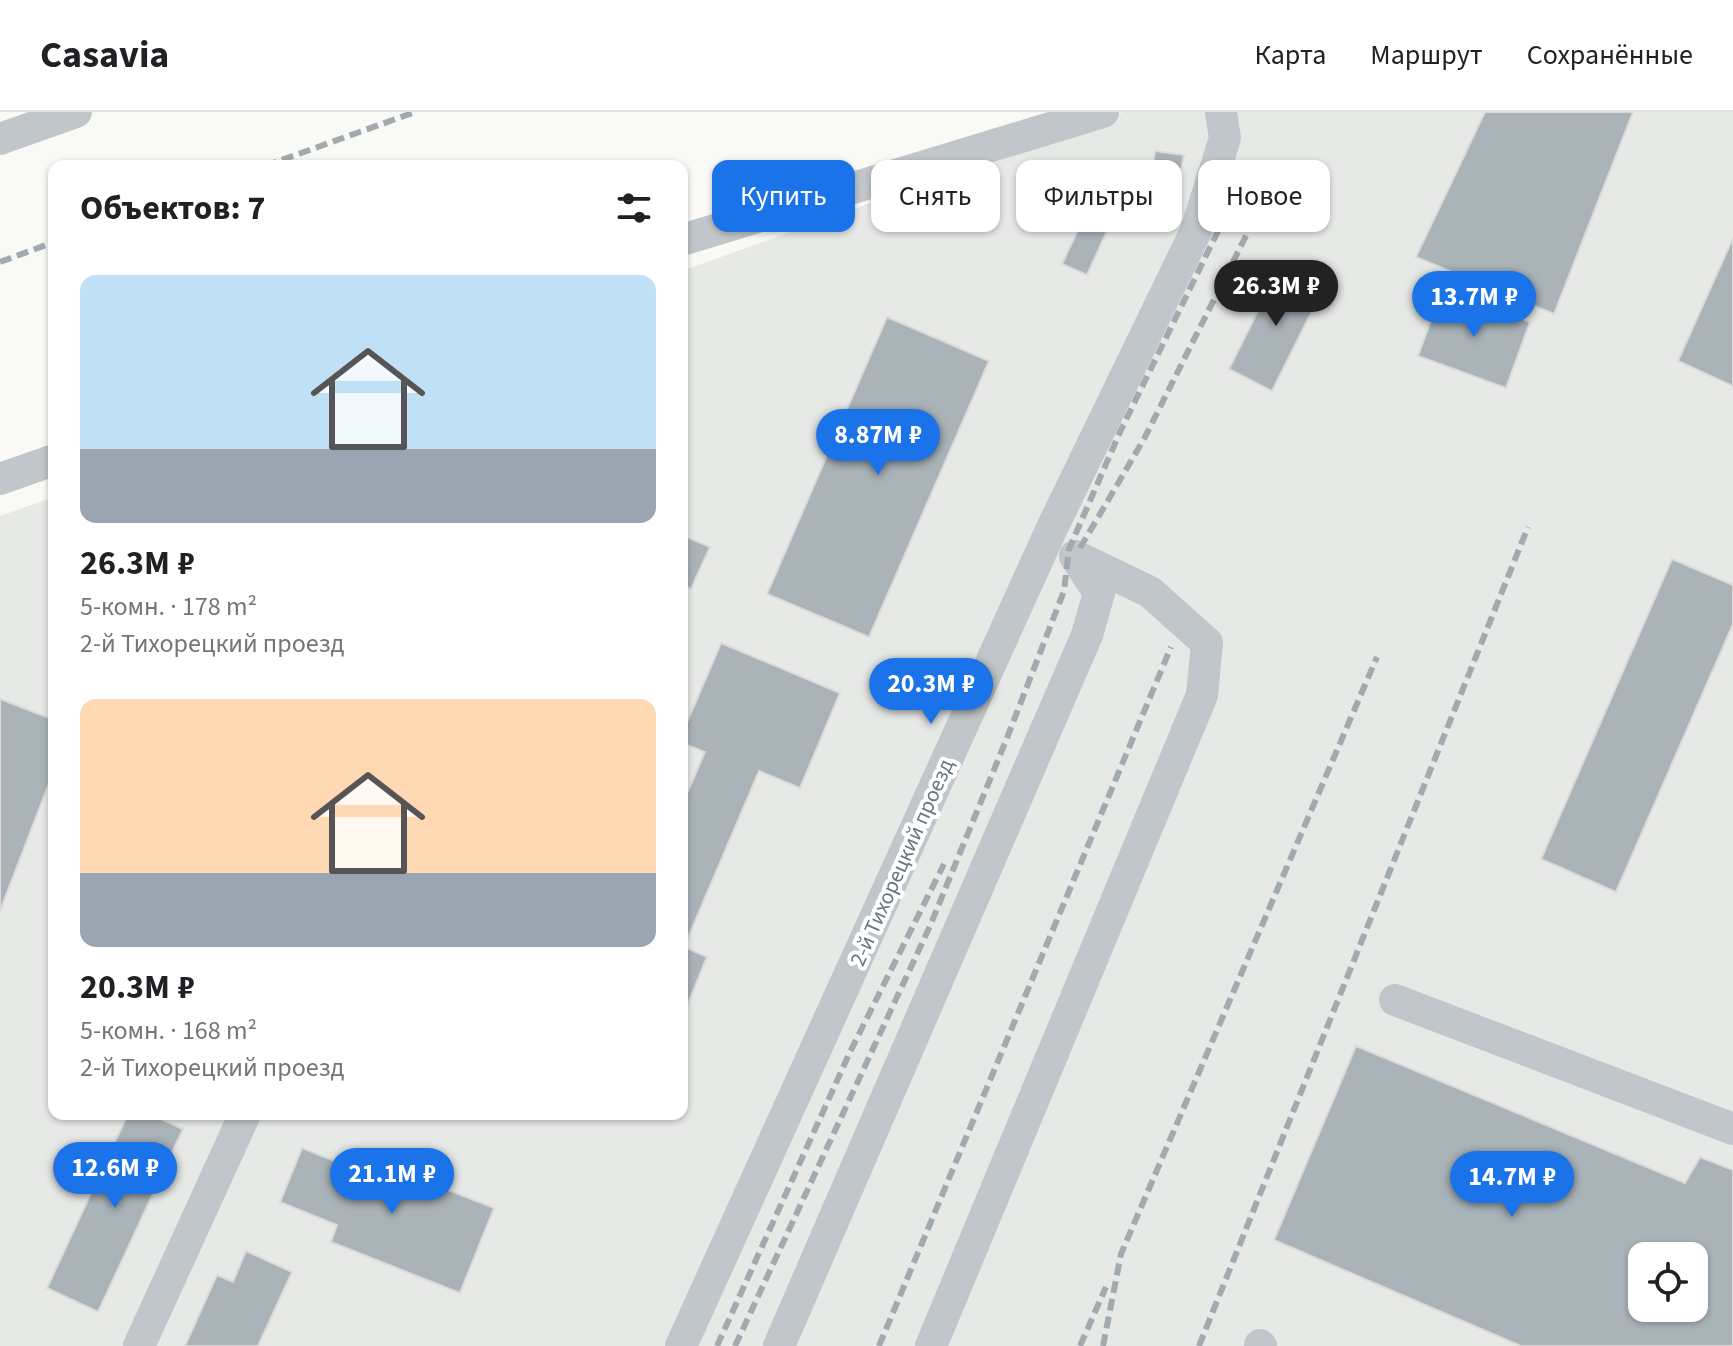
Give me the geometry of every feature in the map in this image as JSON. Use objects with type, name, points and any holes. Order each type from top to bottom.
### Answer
[{"type":"street","points":[[0,139],[76,112]]},
{"type":"street","points":[[688,238],[1103,112]]},
{"type":"street","name":"2-й Тихорецкий проезд","points":[[681,1346],[1052,528],[1196,231],[1225,138],[1221,112]]},
{"type":"street","points":[[0,479],[48,462]]},
{"type":"street","points":[[779,1346],[1087,635],[1099,593],[1052,528]]},
{"type":"street","points":[[931,1346],[1202,695],[1207,643],[1150,592],[1075,556]]},
{"type":"street","points":[[1395,1000],[1733,1129]]},
{"type":"street","points":[[139,1346],[242,1120]]},
{"type":"shaded area","points":[[1123,112],[1733,112],[1733,1346],[0,1346],[0,516],[48,499],[48,1120],[688,1120],[688,269],[790,232],[855,232],[855,209],[871,203],[871,232],[1000,232],[1000,160],[990,160]]},
{"type":"building","points":[[1485,112],[1633,112],[1554,314],[1416,257]]},
{"type":"building","points":[[1155,151],[1184,155],[1182,165],[1182,160],[1154,160]]},
{"type":"building","points":[[1077,232],[1106,232],[1087,275],[1062,264]]},
{"type":"building","points":[[1733,238],[1733,386],[1678,361]]},
{"type":"building","points":[[1281,265],[1324,287],[1272,391],[1229,369]]},
{"type":"building","points":[[1442,290],[1530,322],[1506,388],[1418,356]]},
{"type":"building","points":[[887,317],[989,361],[869,637],[767,594]]},
{"type":"building","points":[[688,538],[710,547],[691,589],[688,588]]},
{"type":"building","points":[[1672,559],[1733,585],[1733,624],[1616,892],[1541,859]]},
{"type":"building","points":[[721,643],[840,693],[800,788],[759,771],[688,938],[688,791],[705,752],[688,745],[688,720]]},
{"type":"building","points":[[0,699],[48,718],[48,786],[0,911]]},
{"type":"building","points":[[688,949],[707,957],[688,1003]]},
{"type":"building","points":[[1356,1046],[1685,1183],[1700,1157],[1733,1170],[1733,1346],[1521,1346],[1274,1240]]},
{"type":"building","points":[[125,1120],[163,1120],[183,1129],[98,1312],[47,1288]]},
{"type":"building","points":[[302,1148],[357,1170],[362,1156],[494,1208],[460,1293],[331,1242],[337,1225],[280,1202]]},
{"type":"building","points":[[246,1251],[292,1272],[258,1346],[185,1346],[217,1275],[233,1282]]},
{"type":"railway","points":[[282,160],[415,112]]},
{"type":"railway","points":[[735,1346],[930,926],[1064,591],[1069,549],[1120,432],[1218,232]]},
{"type":"railway","points":[[1080,548],[1144,439],[1248,232]]},
{"type":"railway","points":[[0,262],[48,244]]},
{"type":"railway","points":[[1199,1346],[1528,527]]},
{"type":"railway","points":[[879,1346],[1171,647]]},
{"type":"railway","points":[[1103,1346],[1121,1254],[1377,657]]},
{"type":"railway","points":[[717,1346],[850,1052],[944,864]]},
{"type":"railway","points":[[1080,1346],[1106,1287]]}]
